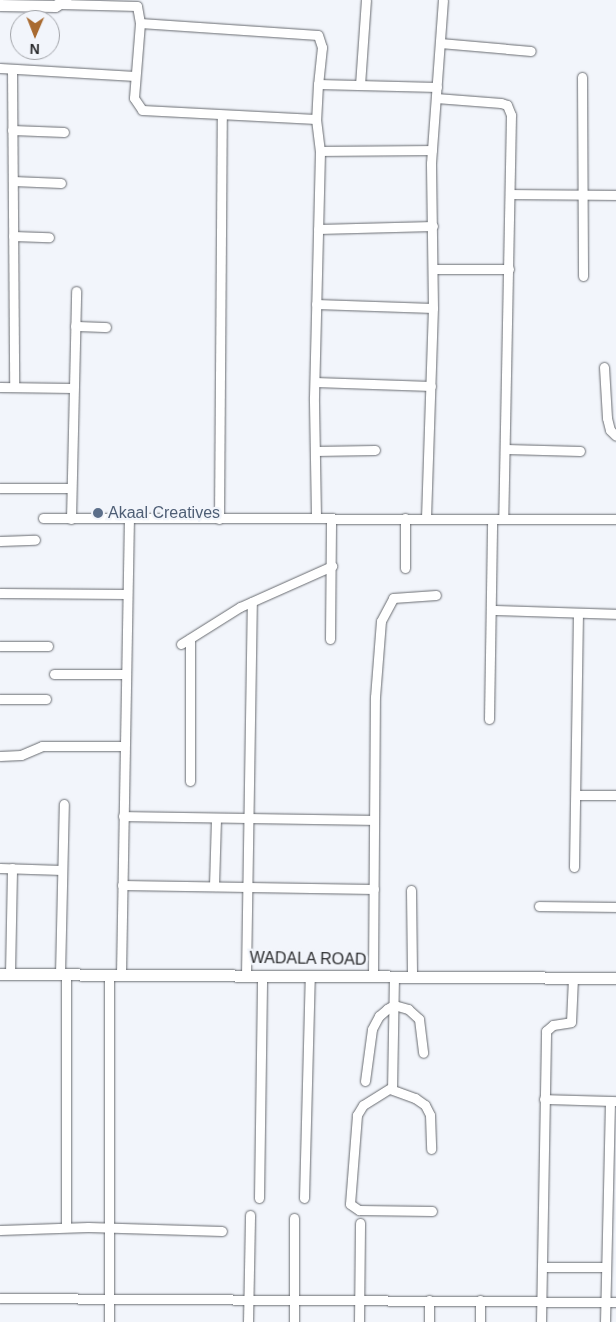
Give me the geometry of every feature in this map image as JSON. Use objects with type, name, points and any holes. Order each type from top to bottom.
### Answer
[{"type":"street","points":[[360,86],[366,0]]},
{"type":"street","points":[[426,518],[433,308],[432,150],[442,0]]},
{"type":"street","points":[[0,4],[63,2],[137,6],[140,23],[134,98],[142,110],[316,119]]},
{"type":"street","points":[[140,23],[318,35],[322,47],[316,119],[320,151],[315,382],[316,517]]},
{"type":"street","points":[[440,43],[531,51]]},
{"type":"street","points":[[0,68],[135,76]]},
{"type":"street","points":[[12,69],[14,386]]},
{"type":"street","points":[[582,77],[585,195],[583,276]]},
{"type":"street","points":[[318,84],[437,87]]},
{"type":"street","points":[[436,98],[507,105],[511,116],[506,449],[503,519]]},
{"type":"street","points":[[219,519],[222,115]]},
{"type":"street","points":[[12,130],[64,132]]},
{"type":"street","points":[[320,151],[432,150]]},
{"type":"street","points":[[13,181],[61,184]]},
{"type":"street","points":[[510,194],[616,195]]},
{"type":"street","points":[[318,229],[433,226]]},
{"type":"street","points":[[13,236],[49,237]]},
{"type":"street","points":[[433,269],[509,270]]},
{"type":"street","points":[[71,519],[70,488],[76,291]]},
{"type":"street","points":[[316,304],[433,308]]},
{"type":"street","points":[[75,326],[106,327]]},
{"type":"street","points":[[604,367],[607,418],[610,430],[616,436]]},
{"type":"street","points":[[315,382],[431,386]]},
{"type":"street","points":[[0,387],[73,388]]},
{"type":"street","points":[[506,449],[580,451]]},
{"type":"street","points":[[315,450],[374,450]]},
{"type":"street","points":[[0,488],[70,488]]},
{"type":"street","points":[[43,518],[616,519]]},
{"type":"street","points":[[330,638],[331,518]]},
{"type":"street","points":[[405,568],[406,518]]},
{"type":"street","points":[[489,718],[492,518]]},
{"type":"street","points":[[121,974],[129,519]]},
{"type":"street","points":[[0,541],[36,540]]},
{"type":"street","points":[[181,644],[252,602],[332,566]]},
{"type":"street","points":[[0,593],[127,594]]},
{"type":"street","points":[[373,976],[374,697],[383,614],[393,598],[400,595],[436,595]]},
{"type":"street","points":[[246,975],[247,819],[252,602]]},
{"type":"street","points":[[492,610],[616,614]]},
{"type":"street","points":[[574,867],[577,795],[578,613]]},
{"type":"street","points":[[190,639],[190,781]]},
{"type":"street","points":[[0,646],[48,646]]},
{"type":"street","points":[[54,674],[125,674]]},
{"type":"street","points":[[0,699],[46,699]]},
{"type":"street","points":[[0,756],[21,756],[42,746],[124,746]]},
{"type":"street","points":[[577,795],[616,795]]},
{"type":"street","points":[[64,804],[62,870],[66,1228]]},
{"type":"street","points":[[123,816],[216,819],[373,820]]},
{"type":"street","points":[[214,886],[216,819]]},
{"type":"street","points":[[0,868],[62,870]]},
{"type":"street","points":[[5,974],[12,868]]},
{"type":"street","points":[[122,885],[374,889]]},
{"type":"street","points":[[411,890],[412,976]]},
{"type":"street","points":[[540,906],[616,907]]},
{"type":"street","name":"WADALA ROAD","points":[[5,974],[616,978]]},
{"type":"street","points":[[109,974],[109,1322]]},
{"type":"street","points":[[260,1198],[262,975]]},
{"type":"street","points":[[304,1198],[310,975]]},
{"type":"street","points":[[390,1090],[394,976]]},
{"type":"street","points":[[541,1322],[546,1031],[553,1025],[571,1022],[573,978]]},
{"type":"street","points":[[364,1081],[372,1029],[382,1012],[394,1006],[408,1009],[419,1019],[423,1053]]},
{"type":"street","points":[[431,1149],[430,1115],[425,1104],[415,1098],[390,1090],[363,1105],[357,1115],[350,1204],[358,1210],[432,1210]]},
{"type":"street","points":[[544,1099],[613,1101],[604,1322]]},
{"type":"street","points":[[248,1322],[250,1215]]},
{"type":"street","points":[[294,1218],[294,1322]]},
{"type":"street","points":[[359,1322],[360,1223]]},
{"type":"street","points":[[0,1230],[109,1228],[222,1231]]},
{"type":"street","points":[[542,1267],[606,1267]]},
{"type":"street","points":[[0,1298],[109,1300],[293,1298],[616,1302]]},
{"type":"street","points":[[429,1322],[430,1300]]},
{"type":"street","points":[[480,1300],[480,1322]]},
{"type":"place","name":"Akaal Creatives","points":[[98,513]]}]
